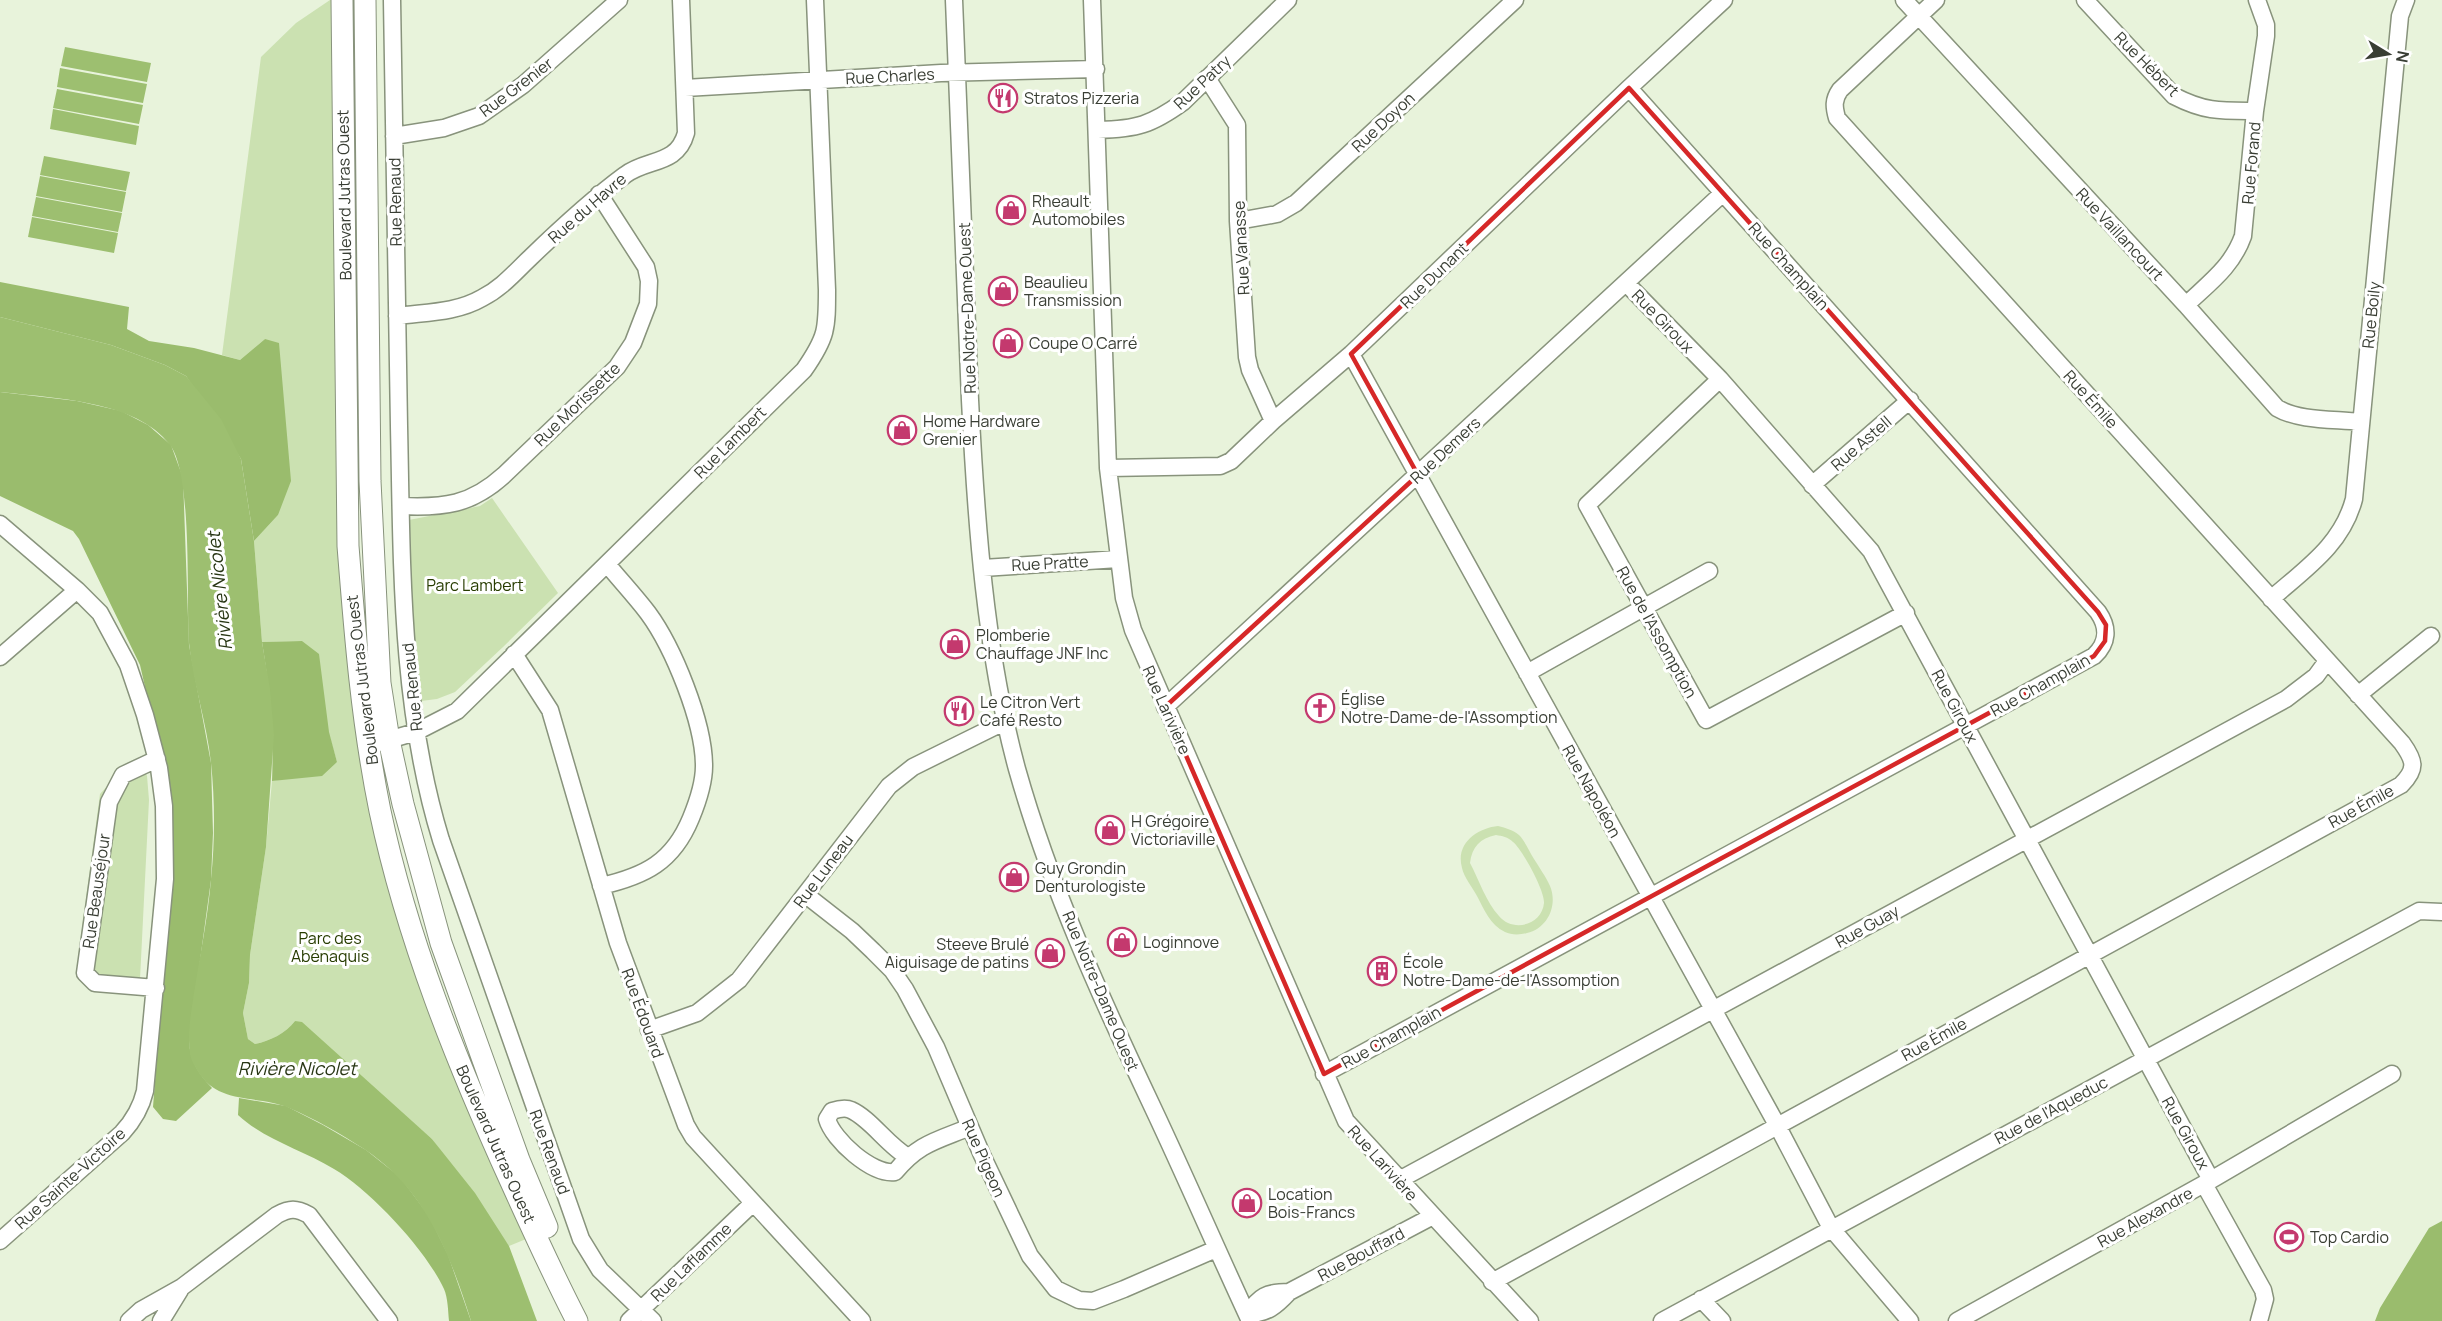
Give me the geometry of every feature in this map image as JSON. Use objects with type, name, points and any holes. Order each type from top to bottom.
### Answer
[{"type":"main road","name":"Boulevard Jutras Ouest","points":[[342,0],[348,546],[368,745],[396,876],[416,944],[439,1009],[476,1105],[556,1281],[577,1321]]},
{"type":"main road","name":"Boulevard Jutras Ouest","points":[[365,0],[371,528],[380,683],[389,740],[421,874],[441,943],[519,1160],[570,1282],[577,1321]]},
{"type":"street","name":"Rue Renaud","points":[[392,0],[401,506],[406,642],[416,732],[441,840],[581,1239],[600,1270],[641,1318]]},
{"type":"street","name":"Rue Grenier","points":[[394,136],[444,128],[487,112],[523,86],[619,0]]},
{"type":"street","name":"Rue du Havre","points":[[397,316],[459,309],[489,294],[512,277],[600,194],[630,171],[671,157],[683,144],[686,133],[681,0]]},
{"type":"street","name":"Rue Lambert","points":[[368,745],[416,732],[457,711],[804,370],[822,342],[826,331],[827,290],[815,0]]},
{"type":"street","name":"Rue Notre-Dame Ouest","points":[[954,0],[975,501],[982,568],[1006,721],[1031,813],[1072,924],[1099,990],[1248,1318]]},
{"type":"street","name":"Rue Larivière","points":[[1092,0],[1108,468],[1124,598],[1133,630],[1346,1121],[1491,1282],[1530,1321]]},
{"type":"street","name":"Rue Patry","points":[[1098,130],[1137,128],[1163,116],[1183,102],[1288,0]]},
{"type":"street","name":"Rue Doyon","points":[[1238,221],[1277,214],[1296,203],[1515,0]]},
{"type":"street","points":[[1703,0],[1704,18]]},
{"type":"street","name":"Rue Dunant","points":[[1108,468],[1220,466],[1231,461],[1273,421],[1351,354],[1724,0]]},
{"type":"street","name":"Rue Vaillancourt","points":[[1904,0],[2186,305],[2277,408],[2285,413],[2360,422]]},
{"type":"street","name":"Rue Émile","points":[[1491,1282],[2401,785],[2411,774],[2413,764],[2411,755],[1837,118],[1834,106],[1835,96],[1840,90],[1936,0]]},
{"type":"street","name":"Rue Hébert","points":[[2085,0],[2174,96],[2193,106],[2208,110],[2255,111]]},
{"type":"street","name":"Rue Forand","points":[[2186,305],[2230,264],[2240,246],[2266,36],[2266,25],[2257,0]]},
{"type":"street","name":"Rue Boily","points":[[2271,599],[2326,551],[2349,518],[2354,499],[2400,16],[2406,0]]},
{"type":"street","name":"Rue Charles","points":[[684,88],[958,72],[1096,69]]},
{"type":"street","name":"Rue Vanasse","points":[[1207,78],[1237,125],[1238,221],[1247,357],[1250,370],[1273,421]]},
{"type":"street","name":"Rue Champlain","points":[[1324,1074],[2094,657],[2105,641],[2106,625],[2098,612],[1629,88]]},
{"type":"street","name":"Rue Demers","points":[[1166,707],[1723,193]]},
{"type":"street","name":"Rue Morissette","points":[[401,506],[446,506],[464,501],[482,492],[504,475],[626,356],[648,304],[649,281],[641,255],[600,194]]},
{"type":"street","name":"Rue Giroux","points":[[1626,282],[1720,379],[1871,551],[2089,954],[2263,1290],[2265,1299],[2259,1321]]},
{"type":"street","name":"Rue Napoléon","points":[[1351,354],[1777,1125],[1831,1228],[1910,1321]]},
{"type":"street","name":"Rue de l'Assomption","points":[[1720,379],[1587,505],[1706,720],[1906,613]]},
{"type":"street","name":"Rue Astell","points":[[1812,485],[1910,400]]},
{"type":"street","points":[[0,524],[77,590],[100,613],[128,665],[157,759],[164,806],[165,879],[156,988]]},
{"type":"street","name":"Rue Pratte","points":[[982,568],[1118,559]]},
{"type":"street","points":[[601,886],[631,879],[653,868],[676,848],[699,799],[704,766],[695,715],[668,646],[648,614],[607,564]]},
{"type":"street","points":[[1527,673],[1710,571]]},
{"type":"street","points":[[0,657],[77,590]]},
{"type":"street","points":[[2358,695],[2431,636]]},
{"type":"street","name":"Rue Édouard","points":[[514,654],[550,710],[618,943],[686,1125],[693,1137],[862,1321]]},
{"type":"street","name":"Rue Guay","points":[[1398,1180],[2286,699],[2316,676],[2327,661]]},
{"type":"street","name":"Rue Luneau","points":[[649,1030],[697,1013],[726,993],[739,980],[889,786],[913,767],[1006,721]]},
{"type":"street","name":"Rue Beauséjour","points":[[156,988],[95,982],[85,973],[109,802],[123,775],[157,759]]},
{"type":"street","name":"Rue Pigeon","points":[[806,895],[852,931],[892,970],[905,989],[936,1047],[1030,1257],[1056,1289],[1067,1296],[1086,1302],[1093,1301],[1216,1249]]},
{"type":"street","name":"Rue de l'Aqueduc","points":[[1662,1321],[2419,911],[2442,912]]},
{"type":"street","name":"Rue Sainte-Victoire","points":[[0,1240],[122,1133],[138,1114],[145,1091],[156,988]]},
{"type":"street","name":"Rue Alexandre","points":[[1957,1321],[2208,1182],[2392,1074]]},
{"type":"street","points":[[908,1157],[896,1150],[850,1110],[840,1108],[832,1111],[827,1119],[830,1129],[839,1139],[879,1171],[895,1172],[908,1157],[925,1144],[970,1127]]},
{"type":"street","name":"Rue Laflamme","points":[[641,1318],[753,1203]]},
{"type":"street","points":[[129,1321],[141,1310],[182,1287],[277,1215],[289,1209],[299,1210],[309,1215],[388,1321]]},
{"type":"street","name":"Rue Bouffard","points":[[1248,1318],[1276,1306],[1289,1292],[1432,1216]]},
{"type":"street","points":[[161,1321],[182,1287]]},
{"type":"street","points":[[1701,1299],[1722,1321]]},
{"type":"highlighted area","points":[[1629,88],[2098,612],[2106,625],[2105,641],[2094,656],[1324,1074],[1165,707],[1418,475],[1351,354]]},
{"type":"green space","name":"Parc des Abénaquis","points":[[330,0],[334,0],[338,536],[384,861],[531,1237],[509,1246],[432,1139],[295,1021],[277,1036],[255,1044],[248,1039],[243,1013],[249,983],[250,955],[266,847],[272,781],[290,778],[337,762],[302,641],[262,642],[254,541],[278,515],[265,339],[240,360],[222,355],[261,57],[296,23]]},
{"type":"green space","name":"Parc Lambert","points":[[492,498],[558,593],[455,692],[437,699],[421,701],[414,646],[409,520],[480,506]]},
{"type":"green space","points":[[142,765],[147,776],[149,800],[140,979],[88,975],[80,970],[78,958],[100,794],[111,782]]},
{"type":"green space","points":[[1498,826],[1512,830],[1519,835],[1550,886],[1553,901],[1546,921],[1524,934],[1507,933],[1495,925],[1464,875],[1461,859],[1465,844],[1470,838],[1490,827]],"holes":[[[1496,835],[1509,839],[1517,846],[1541,889],[1544,903],[1542,911],[1538,917],[1526,924],[1512,924],[1499,916],[1486,898],[1470,863],[1478,844],[1485,838]]]},
{"type":"shaded area","points":[[0,282],[129,307],[127,329],[149,341],[194,348],[240,360],[265,339],[279,343],[291,481],[278,515],[254,541],[241,459],[186,376],[165,365],[111,345],[0,317]]},
{"type":"shaded area","points":[[0,392],[77,401],[121,411],[148,425],[171,445],[183,478],[189,645],[211,763],[213,833],[211,880],[189,1041],[191,1055],[196,1066],[212,1088],[176,1121],[163,1119],[153,1107],[171,877],[162,761],[140,665],[73,531],[0,496]]},
{"type":"shaded area","points":[[302,641],[319,654],[329,732],[337,762],[322,776],[272,781],[271,711],[262,642]]},
{"type":"shaded area","points":[[239,1098],[286,1106],[366,1150],[400,1177],[429,1216],[448,1255],[471,1321],[449,1321],[445,1293],[436,1274],[411,1240],[380,1206],[334,1169],[249,1124],[238,1115]]},
{"type":"shaded area","points":[[2442,1221],[2442,1321],[2375,1321],[2380,1308],[2429,1228]]},
{"type":"water","points":[[65,47],[151,63],[147,82],[61,66]]},
{"type":"water","points":[[60,68],[147,84],[143,103],[57,87]]},
{"type":"water","points":[[57,89],[143,105],[139,124],[53,108]]},
{"type":"water","points":[[53,109],[139,126],[136,145],[50,129]]},
{"type":"water","points":[[44,156],[130,172],[126,191],[40,175]]},
{"type":"water","points":[[40,176],[126,192],[122,212],[36,196]]},
{"type":"water","points":[[36,197],[122,213],[118,232],[32,216]]},
{"type":"water","points":[[32,217],[118,233],[114,253],[28,237]]},
{"type":"water","name":"Rivière Nicolet","points":[[0,317],[111,345],[165,365],[186,376],[221,419],[241,459],[254,541],[262,642],[270,689],[274,735],[266,847],[250,955],[249,983],[243,1013],[248,1039],[255,1044],[261,1043],[282,1033],[295,1021],[302,1022],[432,1139],[475,1193],[509,1246],[537,1321],[471,1321],[454,1271],[432,1225],[404,1183],[385,1165],[364,1149],[299,1112],[277,1104],[227,1094],[206,1081],[197,1070],[190,1056],[190,1023],[210,893],[214,806],[209,748],[189,643],[187,539],[182,483],[177,460],[170,445],[155,430],[115,410],[68,400],[0,392]]},
{"type":"place","name":"Stratos Pizzeria","points":[[1003,98]]},
{"type":"place","name":"Rheault Automobiles","points":[[1011,210]]},
{"type":"place","name":"Beaulieu Transmission","points":[[1003,291]]},
{"type":"place","name":"Coupe O Carré","points":[[1008,343]]},
{"type":"place","name":"Home Hardware Grenier","points":[[902,430]]},
{"type":"place","name":"Plomberie Chauffage JNF Inc","points":[[955,644]]},
{"type":"place","name":"Église Notre-Dame-de-l'Assomption","points":[[1320,708]]},
{"type":"place","name":"Le Citron Vert Café Resto","points":[[959,711]]},
{"type":"place","name":"H Grégoire Victoriaville","points":[[1110,830]]},
{"type":"place","name":"Guy Grondin Denturologiste","points":[[1014,877]]},
{"type":"place","name":"Loginnove","points":[[1122,942]]},
{"type":"place","name":"Steeve Brulé Aiguisage de patins","points":[[1050,953]]},
{"type":"place","name":"École Notre-Dame-de-l'Assomption","points":[[1382,971]]},
{"type":"place","name":"Location Bois-Francs","points":[[1247,1203]]},
{"type":"place","name":"Top Cardio","points":[[2289,1237]]}]
